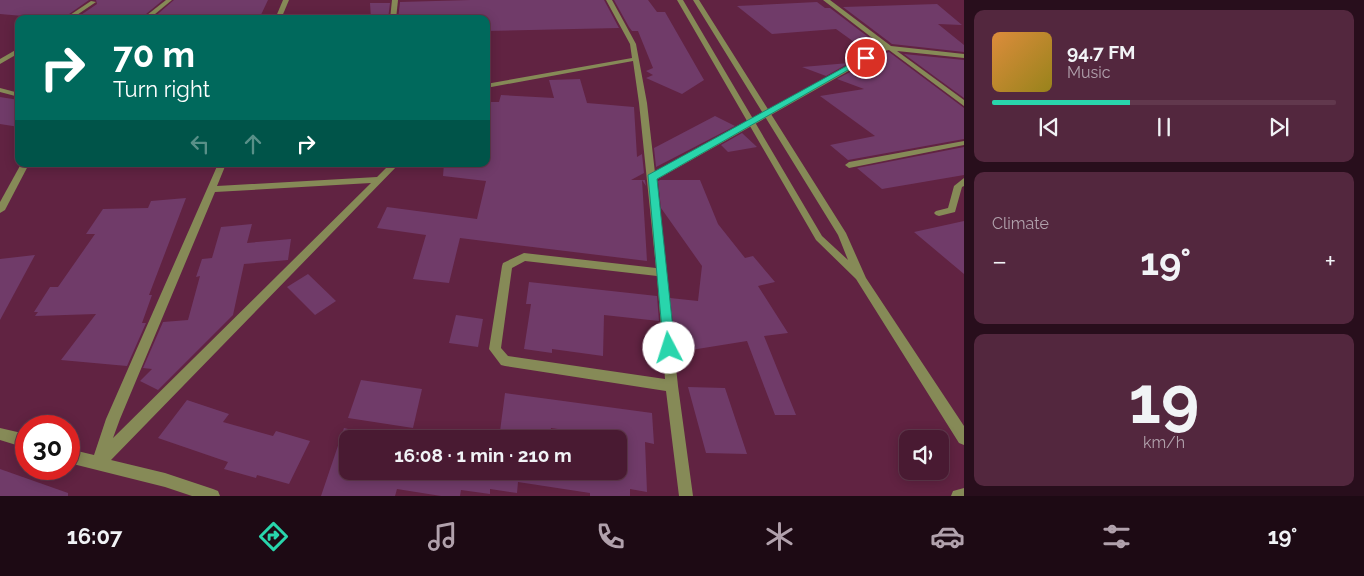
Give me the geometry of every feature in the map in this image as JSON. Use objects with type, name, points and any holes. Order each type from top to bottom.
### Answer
[{"type":"street","points":[[150,15],[169,0]]},
{"type":"street","points":[[280,15],[286,0]]},
{"type":"street","points":[[393,15],[395,0]]},
{"type":"street","points":[[609,0],[633,44],[643,103],[662,273],[672,386],[686,496]]},
{"type":"street","points":[[680,0],[753,121],[819,238],[861,279]]},
{"type":"street","points":[[696,0],[842,235],[861,279],[964,438]]},
{"type":"street","points":[[826,0],[964,104]]},
{"type":"street","points":[[73,15],[94,2]]},
{"type":"street","points":[[652,178],[882,49],[891,48],[964,56]]},
{"type":"street","points":[[0,62],[15,53]]},
{"type":"street","points":[[490,85],[635,59]]},
{"type":"street","points":[[0,90],[15,94]]},
{"type":"street","points":[[849,165],[964,143]]},
{"type":"street","points":[[0,210],[23,167]]},
{"type":"street","points":[[98,463],[113,419],[221,167]]},
{"type":"street","points":[[211,189],[382,172]]},
{"type":"street","points":[[98,463],[382,172]]},
{"type":"street","points":[[938,213],[952,210],[958,186],[964,181]]},
{"type":"street","points":[[662,273],[524,258],[507,266],[495,349],[504,361],[672,386]]},
{"type":"street","points":[[0,434],[15,438]]},
{"type":"street","points":[[80,459],[165,480],[213,496]]},
{"type":"street","points":[[958,496],[964,495]]},
{"type":"building","points":[[0,0],[89,0],[68,15],[0,14]]},
{"type":"building","points":[[96,0],[163,0],[145,15],[81,15],[97,4]]},
{"type":"building","points":[[174,0],[268,0],[261,15],[157,15]]},
{"type":"building","points":[[604,0],[619,28],[490,31],[490,15],[398,15],[400,2]]},
{"type":"building","points":[[614,0],[648,0],[657,12],[665,12],[704,80],[682,94],[646,78],[653,75],[646,71],[653,68],[638,31],[632,31]]},
{"type":"building","points":[[817,2],[825,8],[830,8],[880,46],[868,52],[836,29],[772,34],[737,6]]},
{"type":"building","points":[[370,3],[390,3],[388,15],[371,15]]},
{"type":"building","points":[[937,4],[962,25],[938,24],[964,45],[964,52],[892,44],[843,7]]},
{"type":"building","points":[[889,52],[964,108],[964,139],[848,160],[830,145],[875,136],[820,96],[864,89],[837,79],[870,61],[880,60],[876,58]]},
{"type":"building","points":[[904,54],[964,60],[964,98]]},
{"type":"building","points":[[849,63],[826,76],[802,67]]},
{"type":"building","points":[[580,79],[587,103],[634,107],[637,157],[642,154],[644,173],[631,180],[642,180],[647,261],[460,238],[449,283],[413,279],[426,235],[377,228],[387,207],[477,219],[486,181],[443,176],[444,167],[490,167],[490,102],[499,102],[501,95],[554,98],[549,80]]},
{"type":"building","points":[[0,97],[15,99],[15,126],[0,124]]},
{"type":"building","points":[[715,116],[735,126],[656,167],[654,148]]},
{"type":"building","points":[[742,133],[757,147],[728,152],[721,145]]},
{"type":"building","points":[[964,147],[964,175],[882,189],[857,168]]},
{"type":"building","points":[[700,180],[718,224],[745,258],[753,256],[775,282],[758,286],[788,333],[764,336],[796,415],[775,415],[747,341],[691,350],[678,323],[673,323],[670,298],[698,301],[702,266],[661,208],[658,181]]},
{"type":"building","points":[[186,198],[149,295],[152,295],[142,323],[146,323],[127,366],[61,360],[96,314],[35,316],[38,312],[34,312],[50,287],[58,287],[95,234],[86,234],[103,209],[148,208],[151,201]]},
{"type":"building","points":[[964,221],[964,274],[914,232]]},
{"type":"building","points":[[252,224],[247,243],[291,239],[288,260],[244,264],[233,315],[158,390],[140,381],[152,369],[143,368],[163,322],[188,320],[200,276],[196,277],[202,259],[212,258],[221,227]]},
{"type":"building","points":[[35,255],[0,320],[0,259]]},
{"type":"building","points":[[308,274],[336,301],[315,315],[287,287]]},
{"type":"building","points":[[529,282],[657,296],[659,321],[604,315],[603,356],[552,349],[552,353],[524,349],[531,304],[526,304]]},
{"type":"building","points":[[456,315],[483,319],[478,347],[449,343]]},
{"type":"building","points":[[361,380],[422,389],[413,428],[348,418]]},
{"type":"building","points":[[688,387],[725,388],[747,454],[706,453]]},
{"type":"building","points":[[505,393],[652,413],[654,444],[645,442],[647,492],[630,489],[630,496],[590,496],[590,493],[518,482],[517,493],[490,489],[490,494],[461,490],[460,496],[441,496],[397,489],[395,496],[321,496],[339,443],[339,480],[627,480],[627,430],[564,430],[551,428],[551,430],[500,430]]},
{"type":"building","points":[[187,400],[229,414],[223,422],[273,436],[276,431],[310,441],[289,484],[257,475],[256,478],[224,469],[228,462],[158,438]]},
{"type":"building","points":[[0,469],[15,474],[15,480],[31,480],[68,493],[68,496],[0,496]]},
{"type":"route","points":[[669,348],[652,178],[866,58]]}]
